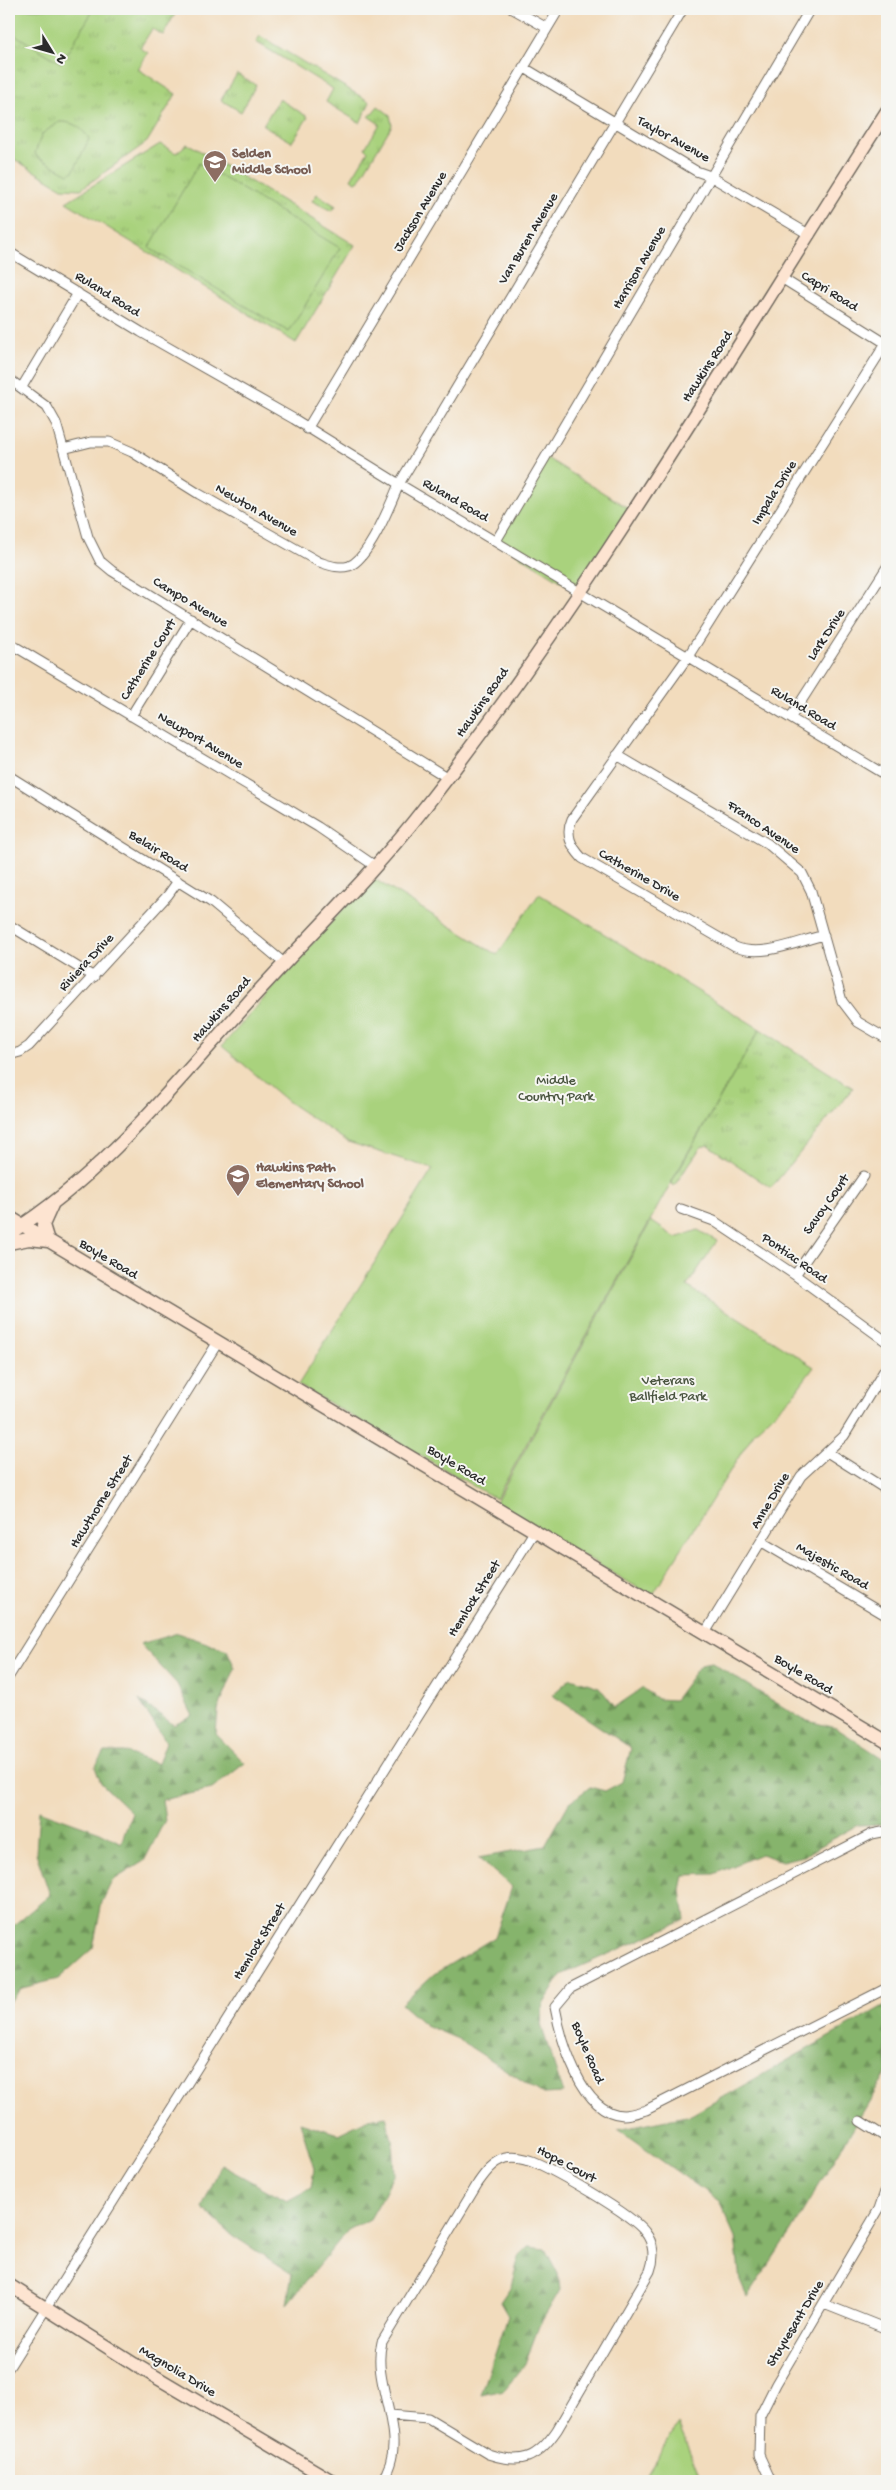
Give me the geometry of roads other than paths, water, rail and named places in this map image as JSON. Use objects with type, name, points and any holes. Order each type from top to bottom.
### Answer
[{"type":"street","points":[[513,9],[547,28]]},
{"type":"street","name":"Jackson Avenue","points":[[307,429],[558,9]]},
{"type":"street","name":"Van Buren Avenue","points":[[399,484],[683,9]]},
{"type":"street","name":"Harrison Avenue","points":[[496,541],[810,9]]},
{"type":"street","name":"Taylor Avenue","points":[[523,67],[614,123],[696,171],[710,176],[810,235]]},
{"type":"street","name":"Hawkins Road","points":[[9,1234],[108,1158],[284,963],[375,866],[448,778],[580,593],[782,279],[887,111]]},
{"type":"street","name":"Ruland Road","points":[[9,252],[78,292],[141,332],[294,419],[307,429],[496,541],[687,658],[791,717],[887,776]]},
{"type":"street","name":"Capri Road","points":[[782,279],[886,343]]},
{"type":"street","points":[[22,387],[78,292]]},
{"type":"street","name":"Impala Drive","points":[[687,658],[886,343]]},
{"type":"street","name":"Campo Avenue","points":[[9,379],[47,407],[56,423],[88,537],[100,561],[112,571],[448,778]]},
{"type":"street","name":"Newton Avenue","points":[[63,449],[91,442],[109,442],[132,452],[208,499],[319,562],[334,567],[350,565],[362,556],[386,514],[399,484]]},
{"type":"street","name":"Lark Drive","points":[[791,717],[887,566]]},
{"type":"street","name":"Catherine Court","points":[[131,716],[191,619]]},
{"type":"street","name":"Newport Avenue","points":[[9,643],[318,828],[375,866]]},
{"type":"street","name":"Catherine Drive","points":[[687,658],[572,819],[568,828],[572,847],[582,858],[704,930],[747,952],[759,951],[824,935]]},
{"type":"street","name":"Franco Avenue","points":[[617,755],[782,854],[802,873],[812,891],[842,1001],[858,1022],[887,1039]]},
{"type":"street","name":"Belair Road","points":[[9,776],[211,902],[284,963]]},
{"type":"street","name":"Riviera Drive","points":[[9,1055],[20,1052],[28,1046],[94,977],[168,895],[178,881]]},
{"type":"street","points":[[9,925],[94,977]]},
{"type":"street","name":"Savoy Court","points":[[794,1275],[864,1176]]},
{"type":"street","points":[[9,1243],[29,1240],[48,1241],[43,1225],[56,1199]]},
{"type":"street","name":"Pontiac Road","points":[[681,1209],[714,1221],[794,1275],[887,1342]]},
{"type":"street","name":"Boyle Road","points":[[9,1217],[887,1742]]},
{"type":"street","name":"Hawthorne Street","points":[[9,1676],[218,1342]]},
{"type":"street","name":"Anne Drive","points":[[705,1633],[762,1542],[779,1509],[801,1476],[851,1426],[887,1366]]},
{"type":"street","points":[[827,1452],[887,1490]]},
{"type":"street","name":"Hemlock Street","points":[[9,2366],[534,1532]]},
{"type":"street","name":"Majestic Road","points":[[762,1542],[887,1616]]},
{"type":"street","name":"Boyle Road","points":[[887,1831],[872,1834],[571,1988],[554,2007],[560,2034],[585,2092],[597,2105],[622,2115],[646,2110],[887,1988]]},
{"type":"street","points":[[860,2121],[887,2138]]},
{"type":"street","name":"Hope Court","points":[[381,2481],[391,2448],[393,2433],[379,2360],[382,2342],[484,2174],[506,2158],[516,2157],[533,2161],[581,2187],[640,2226],[646,2233],[652,2246],[653,2262],[637,2296],[545,2448],[532,2457],[499,2458],[488,2454],[428,2418],[390,2415]]},
{"type":"street","name":"Stuyvesant Drive","points":[[771,2481],[759,2455],[760,2416],[776,2384],[879,2209],[887,2186]]},
{"type":"street","name":"Magnolia Drive","points":[[9,2286],[134,2364],[332,2481]]},
{"type":"street","points":[[824,2304],[887,2329]]},
{"type":"place","name":"Selden Middle School","points":[[215,183]]},
{"type":"place","name":"Hawkins Path Elementary School","points":[[238,1197]]},
{"type":"park label","name":"Middle Country Park","points":[[556,1090]]},
{"type":"park label","name":"Veterans Ballfield Park","points":[[668,1389]]}]
